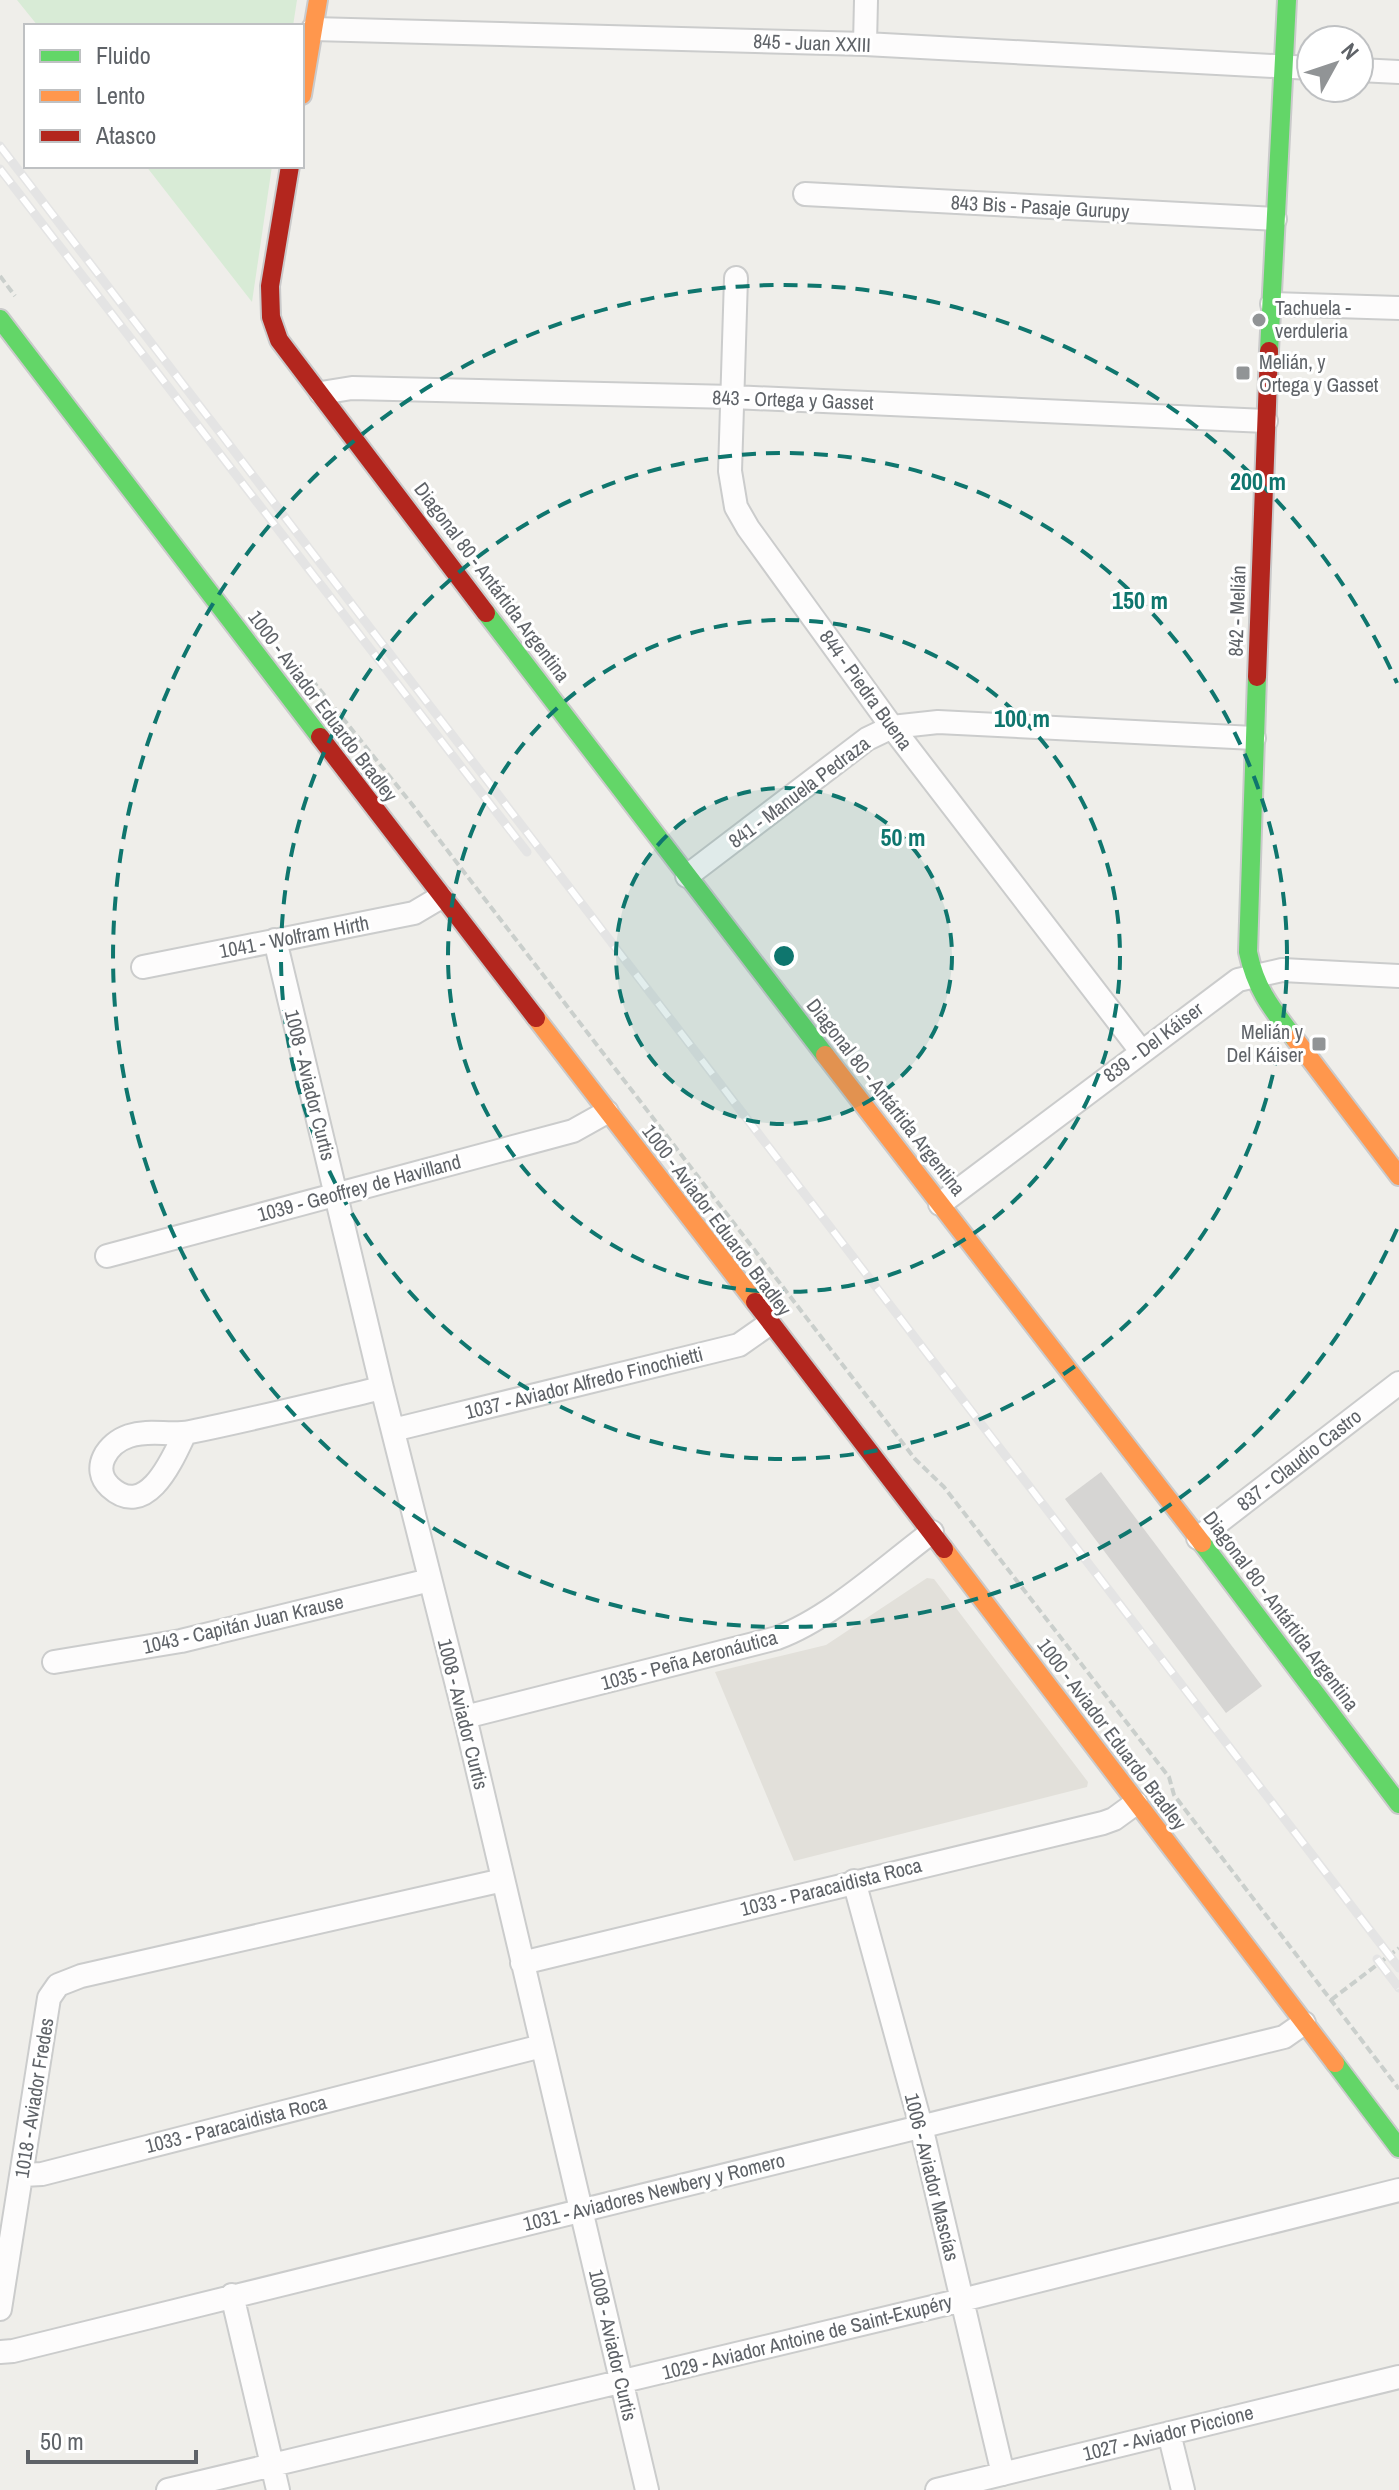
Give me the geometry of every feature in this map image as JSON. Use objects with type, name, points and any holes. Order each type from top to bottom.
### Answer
[{"type":"street","points":[[304,83],[318,0]]},
{"type":"street","points":[[865,44],[866,0]]},
{"type":"street","name":"842 - Melián","points":[[1287,0],[1266,421],[1248,952],[1253,976],[1277,1017],[1399,1176]]},
{"type":"street","name":"845 - Juan XXIII","points":[[313,29],[865,44],[1295,67]]},
{"type":"street","points":[[1375,71],[1399,72]]},
{"type":"street","name":"Diagonal 80 - Antártida Argentina","points":[[290,168],[270,286],[271,317],[279,340],[1397,1798]]},
{"type":"street","name":"843 Bis - Pasaje Gurupy","points":[[805,194],[1275,219]]},
{"type":"street","name":"844 - Piedra Buena","points":[[736,278],[730,471],[736,507],[892,727],[1141,1051]]},
{"type":"street","points":[[1272,304],[1399,308]]},
{"type":"street","name":"1000 - Aviador Eduardo Bradley","points":[[0,319],[769,1324],[932,1532],[1399,2148]]},
{"type":"street","name":"843 - Ortega y Gasset","points":[[321,393],[352,388],[733,397],[1266,421]]},
{"type":"street","name":"841 - Manuela Pedraza","points":[[687,876],[867,739],[892,727],[938,722],[1254,738]]},
{"type":"street","name":"1041 - Wolfram Hirth","points":[[143,967],[414,913],[441,897]]},
{"type":"street","name":"1008 - Aviador Curtis","points":[[275,940],[382,1388],[465,1717],[647,2490]]},
{"type":"street","name":"839 - Del Káiser","points":[[940,1204],[1228,987],[1253,976],[1282,970],[1399,976]]},
{"type":"street","name":"1039 - Geoffrey de Havilland","points":[[107,1256],[573,1131],[607,1112]]},
{"type":"street","name":"1037 - Aviador Alfredo Finochietti","points":[[393,1430],[739,1345],[769,1324]]},
{"type":"street","name":"837 - Claudio Castro","points":[[1198,1538],[1399,1383]]},
{"type":"street","points":[[185,1433],[382,1388]]},
{"type":"street","name":"1035 - Peña Aeronáutica","points":[[465,1717],[795,1631],[932,1532]]},
{"type":"street","name":"1043 - Capitán Juan Krause","points":[[54,1662],[181,1641],[430,1580]]},
{"type":"street","name":"1033 - Paracaidista Roca","points":[[522,1963],[1103,1823],[1136,1803]]},
{"type":"street","name":"1018 - Aviador Fredes","points":[[0,2309],[49,1998],[58,1985],[81,1976],[503,1880]]},
{"type":"street","name":"1006 - Aviador Mascías","points":[[854,1881],[921,2126],[1003,2474]]},
{"type":"street","name":"1031 - Aviadores Newbery y Romero","points":[[0,2352],[1284,2037],[1304,2023]]},
{"type":"street","name":"1033 - Paracaidista Roca","points":[[23,2175],[42,2174],[542,2046]]},
{"type":"street","name":"1029 - Aviador Antoine de Saint-Exupéry","points":[[168,2490],[962,2300],[1399,2190]]},
{"type":"street","points":[[232,2295],[278,2490]]},
{"type":"street","name":"1027 - Aviador Piccione","points":[[937,2490],[1399,2377]]},
{"type":"street","points":[[1169,2433],[1183,2490]]},
{"type":"path","points":[[0,276],[19,301]]},
{"type":"path","points":[[312,680],[411,803],[915,1459],[944,1487],[1169,1777],[1174,1795],[1399,2089]]},
{"type":"path","points":[[1304,2023],[1399,1948]]},
{"type":"shaded area","points":[[927,1578],[934,1579],[1088,1782],[1087,1787],[794,1861],[715,1672],[826,1645]]},
{"type":"green space","points":[[17,0],[297,0],[293,24],[36,24]]},
{"type":"green space","points":[[148,168],[272,168],[252,302]]},
{"type":"building","points":[[1101,1472],[1262,1686],[1226,1713],[1065,1499]]},
{"type":"railway","points":[[0,146],[1399,1968]]},
{"type":"railway","points":[[0,169],[527,852]]},
{"type":"railway","points":[[1377,1959],[1399,1988]]},
{"type":"traffic: fast","points":[[1269,351],[1287,0]]},
{"type":"traffic: fast","points":[[0,319],[320,737]]},
{"type":"traffic: fast","points":[[486,613],[825,1055]]},
{"type":"traffic: fast","points":[[1257,677],[1248,952],[1260,988],[1295,1039]]},
{"type":"traffic: fast","points":[[1202,1543],[1399,1804]]},
{"type":"traffic: fast","points":[[1335,2063],[1399,2148]]},
{"type":"traffic: slow","points":[[304,83],[318,0]]},
{"type":"traffic: slow","points":[[536,1018],[755,1302]]},
{"type":"traffic: slow","points":[[1295,1039],[1399,1176]]},
{"type":"traffic: slow","points":[[825,1055],[1202,1543]]},
{"type":"traffic: slow","points":[[944,1549],[1335,2063]]},
{"type":"traffic: jam","points":[[290,168],[270,286],[271,317],[279,340],[486,613]]},
{"type":"traffic: jam","points":[[1257,677],[1269,351]]},
{"type":"traffic: jam","points":[[320,737],[536,1018]]},
{"type":"traffic: jam","points":[[755,1302],[944,1549]]},
{"type":"place","name":"Tachuela - verduleria","points":[[1259,320]]},
{"type":"place","name":"Melián, y Ortega y Gasset","points":[[1243,373]]},
{"type":"place","name":"Melián y Del Káiser","points":[[1319,1044]]}]
